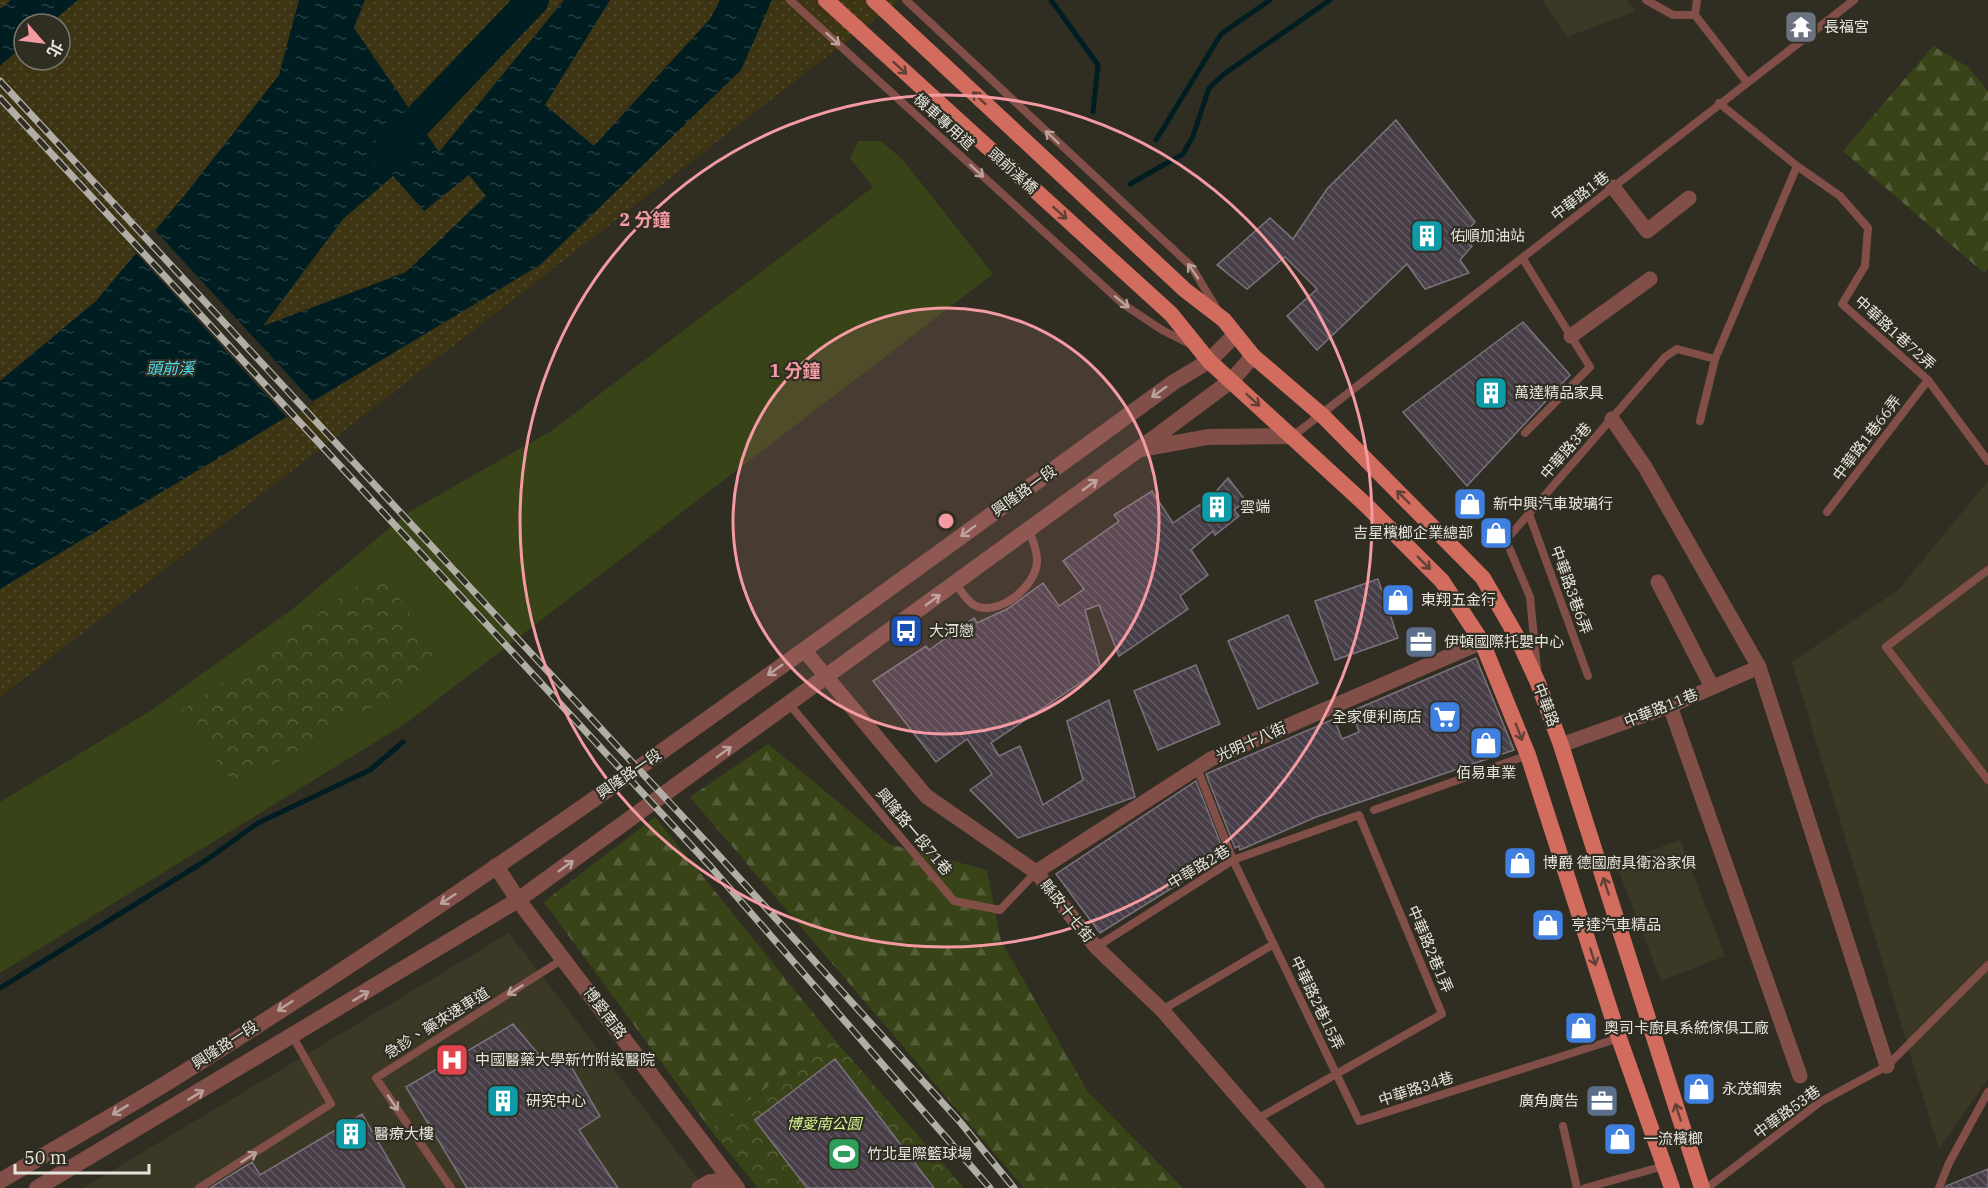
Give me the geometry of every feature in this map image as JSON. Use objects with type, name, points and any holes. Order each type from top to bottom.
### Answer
[{"type":"main road","name":"頭前溪橋","points":[[825,0],[1171,314],[1196,347]]},
{"type":"main road","name":"頭前溪橋","points":[[874,0],[1185,290],[1224,320]]},
{"type":"main road","name":"中華路","points":[[1224,320],[1253,356],[1323,416],[1483,578],[1517,637],[1561,745],[1702,1188]]},
{"type":"main road","points":[[1196,347],[1293,436],[1442,581],[1482,642],[1528,754],[1619,1038],[1672,1188]]},
{"type":"street","points":[[1613,187],[1647,231],[1689,198]]},
{"type":"street","points":[[1571,336],[1650,279]]},
{"type":"street","name":"興隆路一段","points":[[0,1181],[178,1076],[496,866],[804,650],[1174,382],[1209,361],[1235,335]]},
{"type":"street","name":"興隆路一段","points":[[37,1188],[518,900],[790,705],[1138,450],[1232,380],[1253,356]]},
{"type":"street","points":[[1612,419],[1645,467],[1759,667],[1887,1066]]},
{"type":"street","points":[[1138,450],[1208,437],[1293,436]]},
{"type":"street","points":[[1658,582],[1712,687]]},
{"type":"street","name":"光明十八街","points":[[1036,872],[1211,759],[1482,642]]},
{"type":"street","name":"縣政十七街","points":[[804,650],[926,796],[1036,872],[1096,947],[1162,1010],[1317,1188]]},
{"type":"street","name":"中華路11巷","points":[[1561,745],[1670,706],[1759,667]]},
{"type":"street","points":[[1670,706],[1800,1076]]},
{"type":"street","name":"博愛南路","points":[[496,866],[518,900],[564,958],[732,1185]]},
{"type":"street","points":[[699,1188],[709,1182],[732,1185]]},
{"type":"lane","name":"機車專用道","points":[[790,0],[1124,304],[1162,330],[1196,347]]},
{"type":"lane","points":[[906,0],[1191,266],[1224,320]]},
{"type":"lane","points":[[1646,0],[1673,15],[1695,15]]},
{"type":"lane","points":[[1697,0],[1695,15],[1746,81],[1854,0]]},
{"type":"lane","name":"中華路1巷","points":[[1293,436],[1323,416],[1746,81]]},
{"type":"lane","name":"中華路1巷72弄","points":[[1719,104],[1797,166],[1840,196],[1868,228],[1865,266],[1842,304],[1928,380],[1988,461]]},
{"type":"lane","points":[[1700,421],[1715,359],[1797,166]]},
{"type":"lane","points":[[1523,259],[1590,367],[1525,433]]},
{"type":"lane","name":"中華路3巷","points":[[1538,684],[1530,597],[1506,540],[1665,357],[1677,349],[1715,359]]},
{"type":"lane","name":"中華路1巷66弄","points":[[1827,512],[1928,380]]},
{"type":"lane","name":"中華路3巷6弄","points":[[1529,514],[1588,676]]},
{"type":"lane","points":[[956,584],[964,597],[976,606],[997,606],[1019,593],[1033,580],[1037,563],[1029,530]]},
{"type":"lane","points":[[1988,570],[1886,647],[1988,780]]},
{"type":"lane","name":"興隆路一段71巷","points":[[790,705],[954,901],[1000,910],[1036,872]]},
{"type":"lane","points":[[1374,810],[1528,754]]},
{"type":"lane","name":"中華路2巷15弄","points":[[1197,768],[1233,860],[1336,1074]]},
{"type":"lane","name":"中華路2巷","points":[[1096,947],[1233,860],[1359,815]]},
{"type":"lane","name":"中華路2巷1弄","points":[[1336,1074],[1442,1014],[1359,815]]},
{"type":"lane","name":"中華路2巷15弄","points":[[1162,1010],[1274,944]]},
{"type":"lane","name":"急診、藥來速車道","points":[[451,1188],[376,1078],[564,958]]},
{"type":"lane","name":"中華路53巷","points":[[1707,1188],[1820,1102],[1887,1066],[1988,965]]},
{"type":"lane","points":[[199,1188],[331,1104],[292,1037]]},
{"type":"lane","name":"中華路34巷","points":[[1336,1074],[1359,1121],[1619,1038]]},
{"type":"lane","points":[[1257,1119],[1336,1074]]},
{"type":"lane","points":[[1939,1188],[1949,1163],[1988,1092]]},
{"type":"lane","points":[[1563,1126],[1577,1188]]},
{"type":"lane","points":[[1585,1188],[1664,1166]]},
{"type":"shaded area","points":[[1542,0],[1627,0],[1636,11],[1567,37]]},
{"type":"shaded area","points":[[1988,481],[1988,1079],[1939,1149],[1792,662],[1898,590]]},
{"type":"shaded area","points":[[1680,840],[1725,956],[1661,981],[1616,864]]},
{"type":"shaded area","name":"中國醫藥大學新竹附設醫院","points":[[509,933],[705,1188],[83,1188]]},
{"type":"green space","points":[[1933,46],[1968,67],[1988,91],[1988,269],[1984,273],[1843,151]]},
{"type":"green space","points":[[858,141],[881,141],[903,160],[993,274],[408,722],[0,973],[0,802],[150,711],[291,610],[409,512],[551,431],[873,187],[850,158]]},
{"type":"green space","points":[[379,571],[445,661],[411,685],[236,786],[180,712]]},
{"type":"green space","points":[[768,744],[889,844],[987,870],[1001,941],[1088,1092],[1183,1188],[1024,1188],[690,797]]},
{"type":"green space","points":[[655,817],[834,1039],[710,1129],[544,902]]},
{"type":"green space","name":"博愛南公園","points":[[834,1039],[964,1188],[758,1188],[710,1129]]},
{"type":"sand","points":[[0,0],[900,0],[0,697]]},
{"type":"water","points":[[11,0],[78,0],[64,12],[12,12],[12,56],[0,66],[0,9]]},
{"type":"water","name":"頭前溪","points":[[299,0],[365,0],[354,28],[439,152],[564,0],[610,0],[545,105],[594,146],[710,19],[720,0],[772,0],[741,70],[540,265],[0,589],[0,381],[96,301],[184,196],[279,75]],"holes":[[[469,175],[486,196],[406,272],[263,326],[343,219],[393,176],[424,211]]]},
{"type":"pier","points":[[153,228],[315,404],[288,419],[134,251]]},
{"type":"building","name":"佑順加油站","points":[[1396,120],[1475,222],[1465,233],[1472,246],[1460,260],[1469,273],[1425,289],[1407,264],[1317,350],[1287,316],[1317,289],[1285,257],[1247,289],[1217,265],[1270,218],[1293,239],[1327,189]]},
{"type":"building","name":"萬達精品家具","points":[[1523,322],[1570,375],[1467,486],[1403,412]]},
{"type":"building","points":[[1228,478],[1246,501],[1234,510],[1239,516],[1215,535],[1213,531],[1191,550],[1208,575],[1180,596],[1188,609],[1119,656],[1099,605],[1085,610],[1101,669],[991,743],[999,756],[1020,746],[1043,805],[1083,780],[1067,721],[1109,700],[1135,797],[1018,838],[970,790],[992,774],[967,739],[936,762],[873,681],[926,646],[929,650],[974,618],[977,623],[1007,609],[1043,583],[1059,606],[1084,589],[1063,561],[1119,521],[1114,515],[1152,491],[1173,523],[1211,497]]},
{"type":"building","points":[[1378,579],[1398,638],[1335,660],[1315,601]]},
{"type":"building","points":[[1288,615],[1318,683],[1258,709],[1228,641]]},
{"type":"building","points":[[1476,658],[1514,750],[1316,817],[1240,850],[1239,846],[1235,848],[1206,774],[1334,719],[1342,739],[1359,732],[1352,711]]},
{"type":"building","points":[[1196,665],[1220,724],[1158,750],[1134,691]]},
{"type":"building","points":[[1196,781],[1225,855],[1100,933],[1056,874]]},
{"type":"building","name":"研究中心","points":[[513,1024],[544,1061],[562,1051],[600,1116],[579,1130],[618,1188],[467,1188],[406,1087]]},
{"type":"building","name":"竹北星際籃球場","points":[[835,1059],[934,1188],[807,1188],[755,1120]]},
{"type":"building","name":"醫療大樓","points":[[362,1114],[405,1188],[210,1188],[252,1162],[260,1175]]},
{"type":"building","points":[[1988,1169],[1988,1188],[1945,1188],[1946,1186]]},
{"type":"waterway","name":"頭前溪","points":[[387,153],[533,0]]},
{"type":"waterway","points":[[1051,0],[1098,65],[1093,112]]},
{"type":"waterway","points":[[1156,140],[1221,34],[1270,0]]},
{"type":"waterway","points":[[1130,184],[1183,154],[1193,136],[1209,88],[1224,74],[1330,0]]},
{"type":"waterway","points":[[0,988],[205,861],[258,823],[370,770],[403,742]]},
{"type":"railway","points":[[0,81],[721,858],[961,1123],[1014,1188]]},
{"type":"railway","points":[[0,98],[711,867],[990,1188]]},
{"type":"place","name":"長福宮","points":[[1801,27]]},
{"type":"place","name":"佑順加油站","points":[[1427,236]]},
{"type":"place","name":"萬達精品家具","points":[[1491,393]]},
{"type":"place","name":"新中興汽車玻璃行","points":[[1470,504]]},
{"type":"place","name":"雲端","points":[[1217,507]]},
{"type":"place","name":"吉星檳榔企業總部","points":[[1496,533]]},
{"type":"place","name":"東翔五金行","points":[[1398,600]]},
{"type":"place","name":"大河戀","points":[[906,631]]},
{"type":"place","name":"伊頓國際托嬰中心","points":[[1421,642]]},
{"type":"place","name":"全家便利商店","points":[[1445,717]]},
{"type":"place","name":"佰易車業","points":[[1486,743]]},
{"type":"place","name":"博爵 德國廚具衛浴家俱","points":[[1520,863]]},
{"type":"place","name":"亨達汽車精品","points":[[1548,925]]},
{"type":"place","name":"奧司卡廚具系統傢俱工廠","points":[[1581,1028]]},
{"type":"place","name":"中國醫藥大學新竹附設醫院","points":[[452,1060]]},
{"type":"place","name":"永茂鋼索","points":[[1699,1089]]},
{"type":"place","name":"研究中心","points":[[503,1101]]},
{"type":"place","name":"廣角廣告","points":[[1602,1101]]},
{"type":"place","name":"醫療大樓","points":[[351,1134]]},
{"type":"place","name":"一流檳榔","points":[[1620,1139]]},
{"type":"place","name":"竹北星際籃球場","points":[[844,1154]]}]
